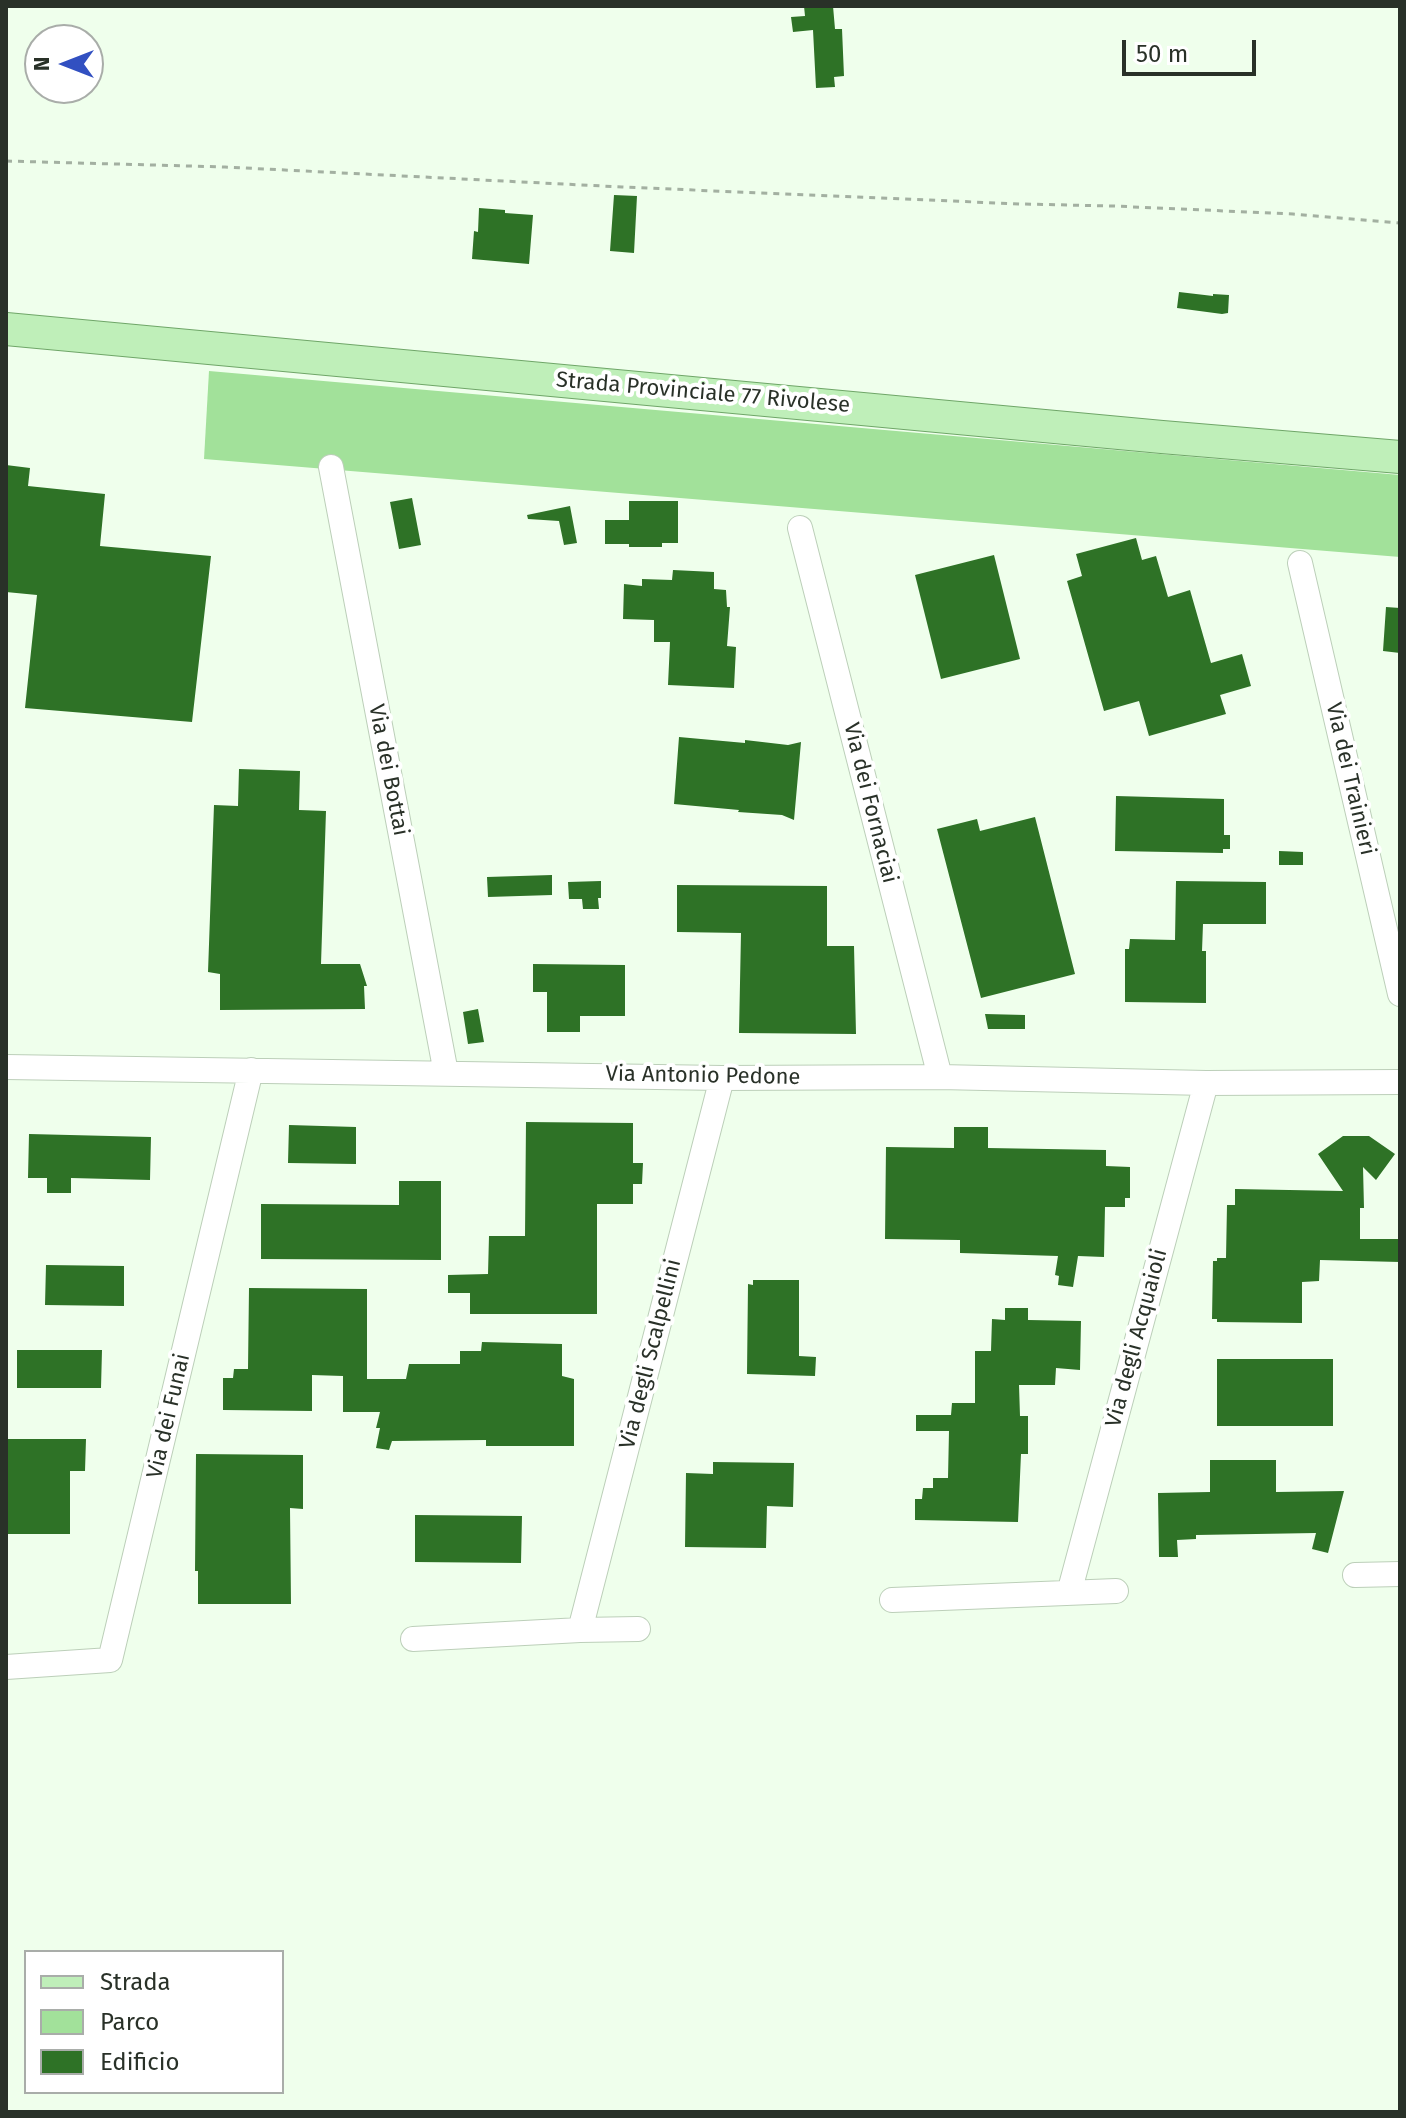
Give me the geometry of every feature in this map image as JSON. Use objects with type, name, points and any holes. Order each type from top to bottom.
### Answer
[{"type":"main road","name":"Strada Provinciale 77 Rivolese","points":[[6,329],[1400,457]]},
{"type":"street","name":"Via dei Bottai","points":[[331,467],[446,1073]]},
{"type":"street","name":"Via dei Fornaciai","points":[[800,528],[940,1077]]},
{"type":"street","name":"Via dei Trainieri","points":[[1300,563],[1400,994]]},
{"type":"street","points":[[6,1051],[17,1067]]},
{"type":"street","name":"Via Antonio Pedone","points":[[17,1067],[722,1078],[1400,1082]]},
{"type":"street","name":"Via dei Funai","points":[[6,1667],[110,1660],[251,1070]]},
{"type":"street","name":"Via degli Scalpellini","points":[[580,1630],[722,1078]]},
{"type":"street","name":"Via degli Acquaioli","points":[[1069,1593],[1206,1083]]},
{"type":"street","points":[[1355,1575],[1400,1574]]},
{"type":"street","points":[[892,1600],[1116,1591]]},
{"type":"street","points":[[413,1639],[638,1629]]},
{"type":"path","points":[[6,161],[225,167],[622,187],[1293,214],[1400,223]]},
{"type":"green space","points":[[209,371],[1400,475],[1400,557],[204,459]]},
{"type":"building","points":[[804,6],[833,6],[835,29],[842,29],[844,76],[834,77],[835,87],[816,88],[813,30],[793,32],[791,17],[805,16]]},
{"type":"building","points":[[614,195],[637,196],[634,253],[610,251]]},
{"type":"building","points":[[479,208],[533,215],[529,264],[472,259]]},
{"type":"building","points":[[1179,292],[1229,295],[1228,313],[1177,308]]},
{"type":"building","points":[[6,465],[30,468],[28,486],[105,494],[100,546],[211,556],[192,722],[25,708],[37,595],[6,592]]},
{"type":"building","points":[[412,498],[421,545],[399,549],[390,502]]},
{"type":"building","points":[[629,501],[678,501],[678,543],[662,543],[662,547],[605,544],[605,520],[629,520]]},
{"type":"building","points":[[570,506],[577,543],[564,545],[559,521],[528,519],[527,515]]},
{"type":"building","points":[[1136,538],[1142,560],[1156,556],[1168,597],[1190,590],[1211,663],[1242,654],[1251,686],[1220,695],[1226,714],[1149,736],[1139,701],[1104,711],[1067,581],[1082,576],[1076,554]]},
{"type":"building","points":[[994,555],[1020,659],[941,679],[915,575]]},
{"type":"building","points":[[673,570],[714,572],[714,589],[726,590],[727,607],[730,607],[727,646],[736,647],[734,688],[668,685],[670,642],[654,642],[654,620],[623,619],[624,584],[642,586],[642,579],[672,580]]},
{"type":"building","points":[[1386,607],[1400,608],[1400,653],[1383,651]]},
{"type":"building","points":[[679,737],[788,745],[801,742],[794,820],[782,815],[674,804]]},
{"type":"building","points":[[239,769],[300,771],[299,810],[326,811],[321,964],[360,964],[367,986],[364,986],[365,1009],[220,1010],[220,974],[208,972],[214,805],[238,806]]},
{"type":"building","points":[[1116,796],[1224,799],[1224,835],[1230,835],[1230,849],[1223,849],[1223,853],[1115,851]]},
{"type":"building","points":[[1035,817],[1075,974],[981,998],[937,829],[977,819],[980,831]]},
{"type":"building","points":[[1279,851],[1303,852],[1303,865],[1279,865]]},
{"type":"building","points":[[552,875],[552,895],[488,897],[487,877]]},
{"type":"building","points":[[601,881],[599,909],[583,909],[582,899],[569,899],[568,882]]},
{"type":"building","points":[[1176,881],[1266,882],[1266,924],[1203,924],[1206,1003],[1125,1002],[1125,949],[1129,949],[1130,939],[1175,940]]},
{"type":"building","points":[[677,885],[827,886],[827,946],[854,946],[856,1034],[739,1033],[741,933],[677,932]]},
{"type":"building","points":[[533,964],[625,965],[625,1016],[580,1016],[580,1032],[547,1032],[547,992],[533,992]]},
{"type":"building","points":[[478,1009],[484,1042],[468,1044],[463,1012]]},
{"type":"building","points":[[985,1014],[1025,1015],[1025,1029],[988,1029]]},
{"type":"building","points":[[526,1122],[633,1123],[633,1163],[643,1163],[642,1184],[633,1184],[633,1204],[597,1204],[597,1314],[470,1314],[470,1293],[448,1293],[448,1275],[488,1274],[489,1236],[525,1236]]},
{"type":"building","points":[[289,1125],[356,1127],[356,1164],[288,1163]]},
{"type":"building","points":[[954,1127],[988,1127],[988,1148],[1106,1150],[1106,1166],[1130,1167],[1130,1198],[1125,1198],[1125,1207],[1105,1207],[1104,1257],[1078,1256],[1073,1287],[1058,1285],[1059,1276],[1055,1275],[1058,1256],[960,1253],[960,1240],[885,1239],[886,1147],[954,1148]]},
{"type":"building","points":[[29,1134],[151,1137],[150,1180],[71,1178],[71,1193],[47,1193],[47,1178],[28,1178]]},
{"type":"building","points":[[1343,1136],[1369,1136],[1395,1154],[1376,1180],[1363,1167],[1364,1208],[1360,1208],[1360,1239],[1400,1239],[1400,1262],[1320,1260],[1319,1281],[1302,1282],[1302,1323],[1217,1322],[1217,1319],[1212,1319],[1213,1261],[1226,1258],[1227,1205],[1235,1205],[1235,1189],[1343,1191],[1318,1154]]},
{"type":"building","points":[[399,1181],[441,1181],[441,1260],[261,1259],[261,1204],[399,1205]]},
{"type":"building","points":[[46,1265],[124,1266],[124,1306],[45,1305]]},
{"type":"building","points":[[753,1280],[799,1280],[799,1356],[816,1357],[815,1376],[747,1374],[748,1284],[753,1285]]},
{"type":"building","points":[[249,1288],[367,1289],[367,1379],[406,1379],[409,1364],[460,1364],[460,1351],[481,1351],[482,1342],[562,1344],[562,1376],[574,1379],[574,1446],[486,1446],[486,1440],[392,1441],[389,1450],[376,1448],[380,1412],[343,1412],[343,1376],[312,1375],[312,1411],[223,1410],[223,1378],[233,1378],[234,1369],[248,1369]]},
{"type":"building","points":[[1005,1308],[1028,1308],[1028,1320],[1081,1321],[1080,1370],[1056,1368],[1055,1385],[1019,1385],[1020,1416],[1028,1416],[1028,1454],[1021,1454],[1018,1522],[915,1520],[915,1499],[922,1499],[923,1488],[933,1488],[933,1478],[948,1478],[949,1431],[916,1431],[916,1415],[951,1415],[952,1403],[975,1403],[975,1351],[991,1351],[992,1319],[1005,1320]]},
{"type":"building","points":[[17,1350],[102,1350],[101,1388],[17,1388]]},
{"type":"building","points":[[1217,1359],[1333,1359],[1333,1426],[1217,1426]]},
{"type":"building","points":[[6,1439],[86,1439],[85,1471],[70,1471],[70,1534],[6,1534]]},
{"type":"building","points":[[196,1454],[303,1455],[303,1509],[290,1508],[291,1604],[198,1604],[198,1571],[195,1571]]},
{"type":"building","points":[[1210,1460],[1276,1460],[1276,1492],[1344,1491],[1328,1553],[1312,1549],[1316,1533],[1196,1535],[1196,1539],[1177,1540],[1178,1557],[1159,1557],[1158,1493],[1210,1492]]},
{"type":"building","points":[[713,1462],[794,1463],[793,1507],[767,1506],[766,1548],[685,1547],[686,1473],[713,1474]]},
{"type":"building","points":[[415,1515],[522,1516],[521,1563],[415,1562]]}]
